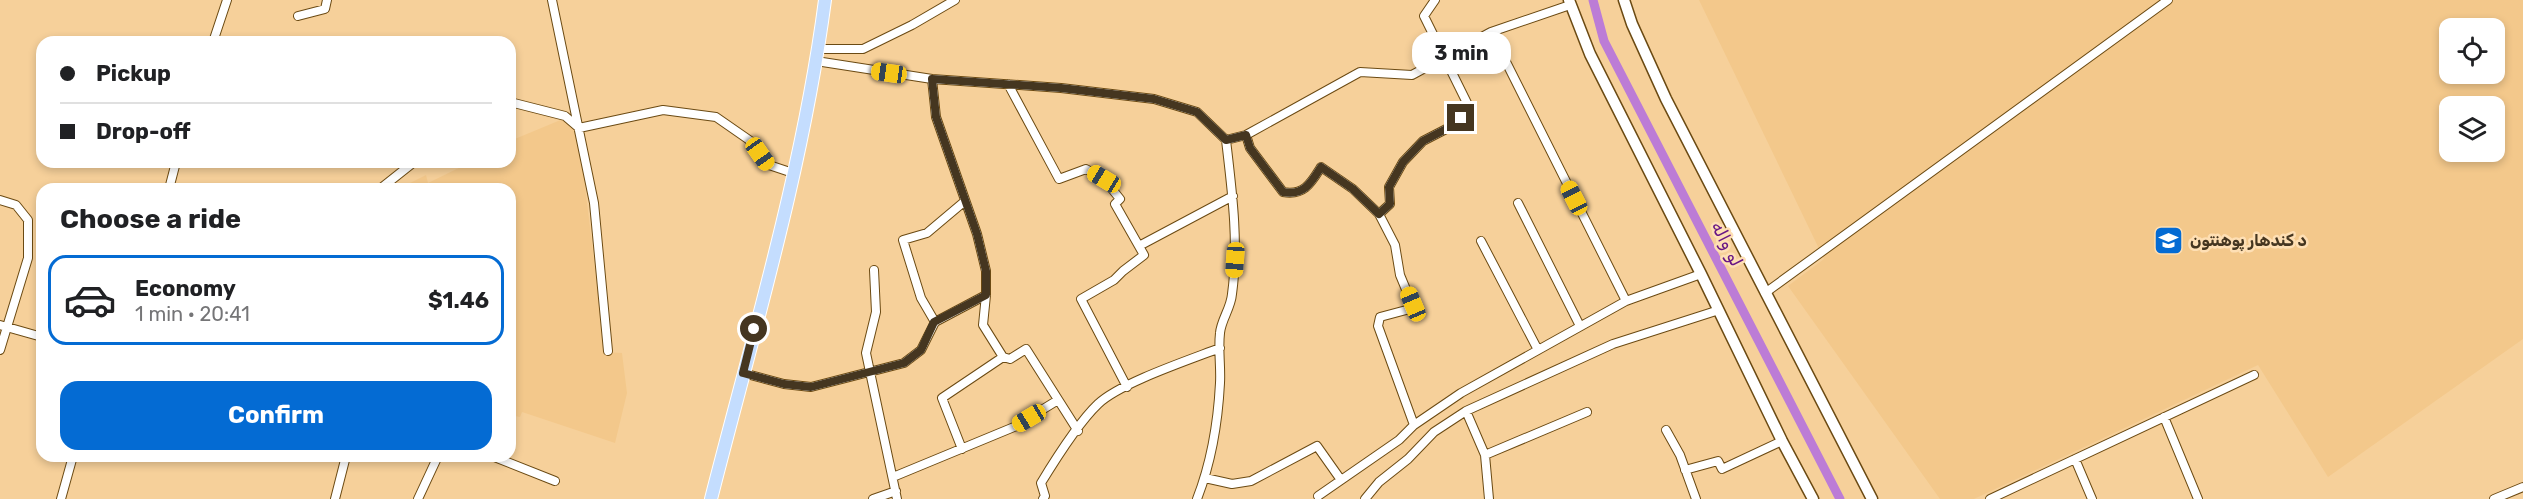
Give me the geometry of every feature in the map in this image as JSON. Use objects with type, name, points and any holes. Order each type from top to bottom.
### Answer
[{"type":"main road","points":[[711,499],[793,173],[818,55],[825,0]]},
{"type":"street","points":[[215,36],[227,0]]},
{"type":"street","points":[[298,16],[325,9],[327,0]]},
{"type":"street","points":[[552,0],[594,203],[608,351]]},
{"type":"street","points":[[818,55],[863,49],[945,3],[956,0]]},
{"type":"street","points":[[1379,214],[1390,204],[1389,187],[1403,162],[1423,141],[1452,126],[1470,110],[1424,16],[1435,0]]},
{"type":"street","points":[[1624,0],[1665,99],[1872,499]]},
{"type":"street","points":[[1765,293],[2168,0]]},
{"type":"street","points":[[1226,140],[1246,135],[1360,72],[1412,75],[1491,33],[1569,3],[1590,54],[1813,499]]},
{"type":"street","points":[[1491,33],[1626,301]]},
{"type":"street","points":[[818,55],[932,79],[1008,84],[1154,99],[1197,112],[1226,140],[1233,196],[1235,260],[1232,297],[1220,331],[1220,384],[1205,478],[1197,499]]},
{"type":"street","points":[[932,79],[936,117],[986,271],[983,325],[1003,357],[1010,359],[1026,349],[1078,431]]},
{"type":"street","points":[[1008,84],[1059,179],[1086,169],[1104,179],[1117,194],[1120,200],[1115,204],[1144,255],[1114,280],[1081,299],[1127,387]]},
{"type":"street","points":[[516,104],[565,116],[579,128]]},
{"type":"street","points":[[579,128],[663,110],[716,117],[752,142],[769,165],[793,173]]},
{"type":"street","points":[[1246,135],[1250,148],[1283,192],[1295,194],[1308,187],[1321,167],[1353,189],[1379,214],[1395,245],[1400,275],[1413,304],[1410,309],[1380,317],[1378,326],[1414,424]]},
{"type":"street","points":[[171,183],[174,168]]},
{"type":"street","points":[[388,183],[406,168]]},
{"type":"street","points":[[1139,246],[1233,196]]},
{"type":"street","points":[[0,200],[16,206],[28,220],[28,258],[4,326],[0,350]]},
{"type":"street","points":[[934,322],[921,298],[903,240],[927,233],[965,201]]},
{"type":"street","points":[[1518,203],[1580,326]]},
{"type":"street","points":[[1481,241],[1538,350]]},
{"type":"street","points":[[873,499],[896,495],[866,353],[876,312],[874,270]]},
{"type":"street","points":[[1318,496],[1399,440],[1414,424],[1461,393],[1626,301],[1701,274]]},
{"type":"street","points":[[743,373],[784,384],[811,387],[904,363],[921,350],[934,322],[986,295]]},
{"type":"street","points":[[1365,499],[1379,482],[1408,459],[1434,432],[1466,411],[1613,344],[1719,310]]},
{"type":"street","points":[[4,326],[36,335]]},
{"type":"street","points":[[1044,498],[1041,483],[1099,404],[1127,387],[1220,348]]},
{"type":"street","points":[[962,448],[942,398],[1003,357]]},
{"type":"street","points":[[1990,499],[2254,375]]},
{"type":"street","points":[[893,477],[1014,427],[1058,400]]},
{"type":"street","points":[[1466,411],[1485,455],[1489,499]]},
{"type":"street","points":[[1485,455],[1587,412]]},
{"type":"street","points":[[2164,417],[2198,499]]},
{"type":"street","points":[[1666,429],[1680,455],[1696,499]]},
{"type":"street","points":[[1685,470],[1718,461],[1722,469],[1782,441]]},
{"type":"street","points":[[1205,478],[1232,483],[1251,481],[1317,446],[1341,480]]},
{"type":"street","points":[[2075,459],[2092,499]]},
{"type":"street","points":[[61,499],[71,462]]},
{"type":"street","points":[[334,499],[344,462]]},
{"type":"street","points":[[418,499],[435,462]]},
{"type":"street","points":[[507,462],[555,481]]},
{"type":"street","points":[[2494,499],[2523,487]]},
{"type":"shaded area","name":"د کندهار پوهنتون","points":[[1699,0],[2523,0],[2523,339],[2328,477],[2258,365],[1974,499],[1940,499],[1788,286],[1824,259]]},
{"type":"shaded area","points":[[563,119],[573,126],[579,136],[605,352],[622,353],[627,393],[615,443],[522,412],[520,417],[516,416],[516,183],[428,183],[459,168],[516,168],[516,139]]},
{"type":"shaded area","points":[[426,175],[428,183],[410,183]]},
{"type":"waterway","name":"لو واله","points":[[1593,0],[1604,41],[1840,499]]},
{"type":"place","name":"د کندهار پوهنتون","points":[[2169,240]]},
{"type":"route","points":[[754,329],[743,373],[784,384],[811,387],[904,363],[921,350],[934,322],[986,295],[986,271],[977,234],[936,117],[932,79],[1061,88],[1154,99],[1197,112],[1226,140],[1246,135],[1250,148],[1283,192],[1295,194],[1308,187],[1321,167],[1353,189],[1379,214],[1390,204],[1389,187],[1403,162],[1423,141],[1452,126],[1461,118]]}]
